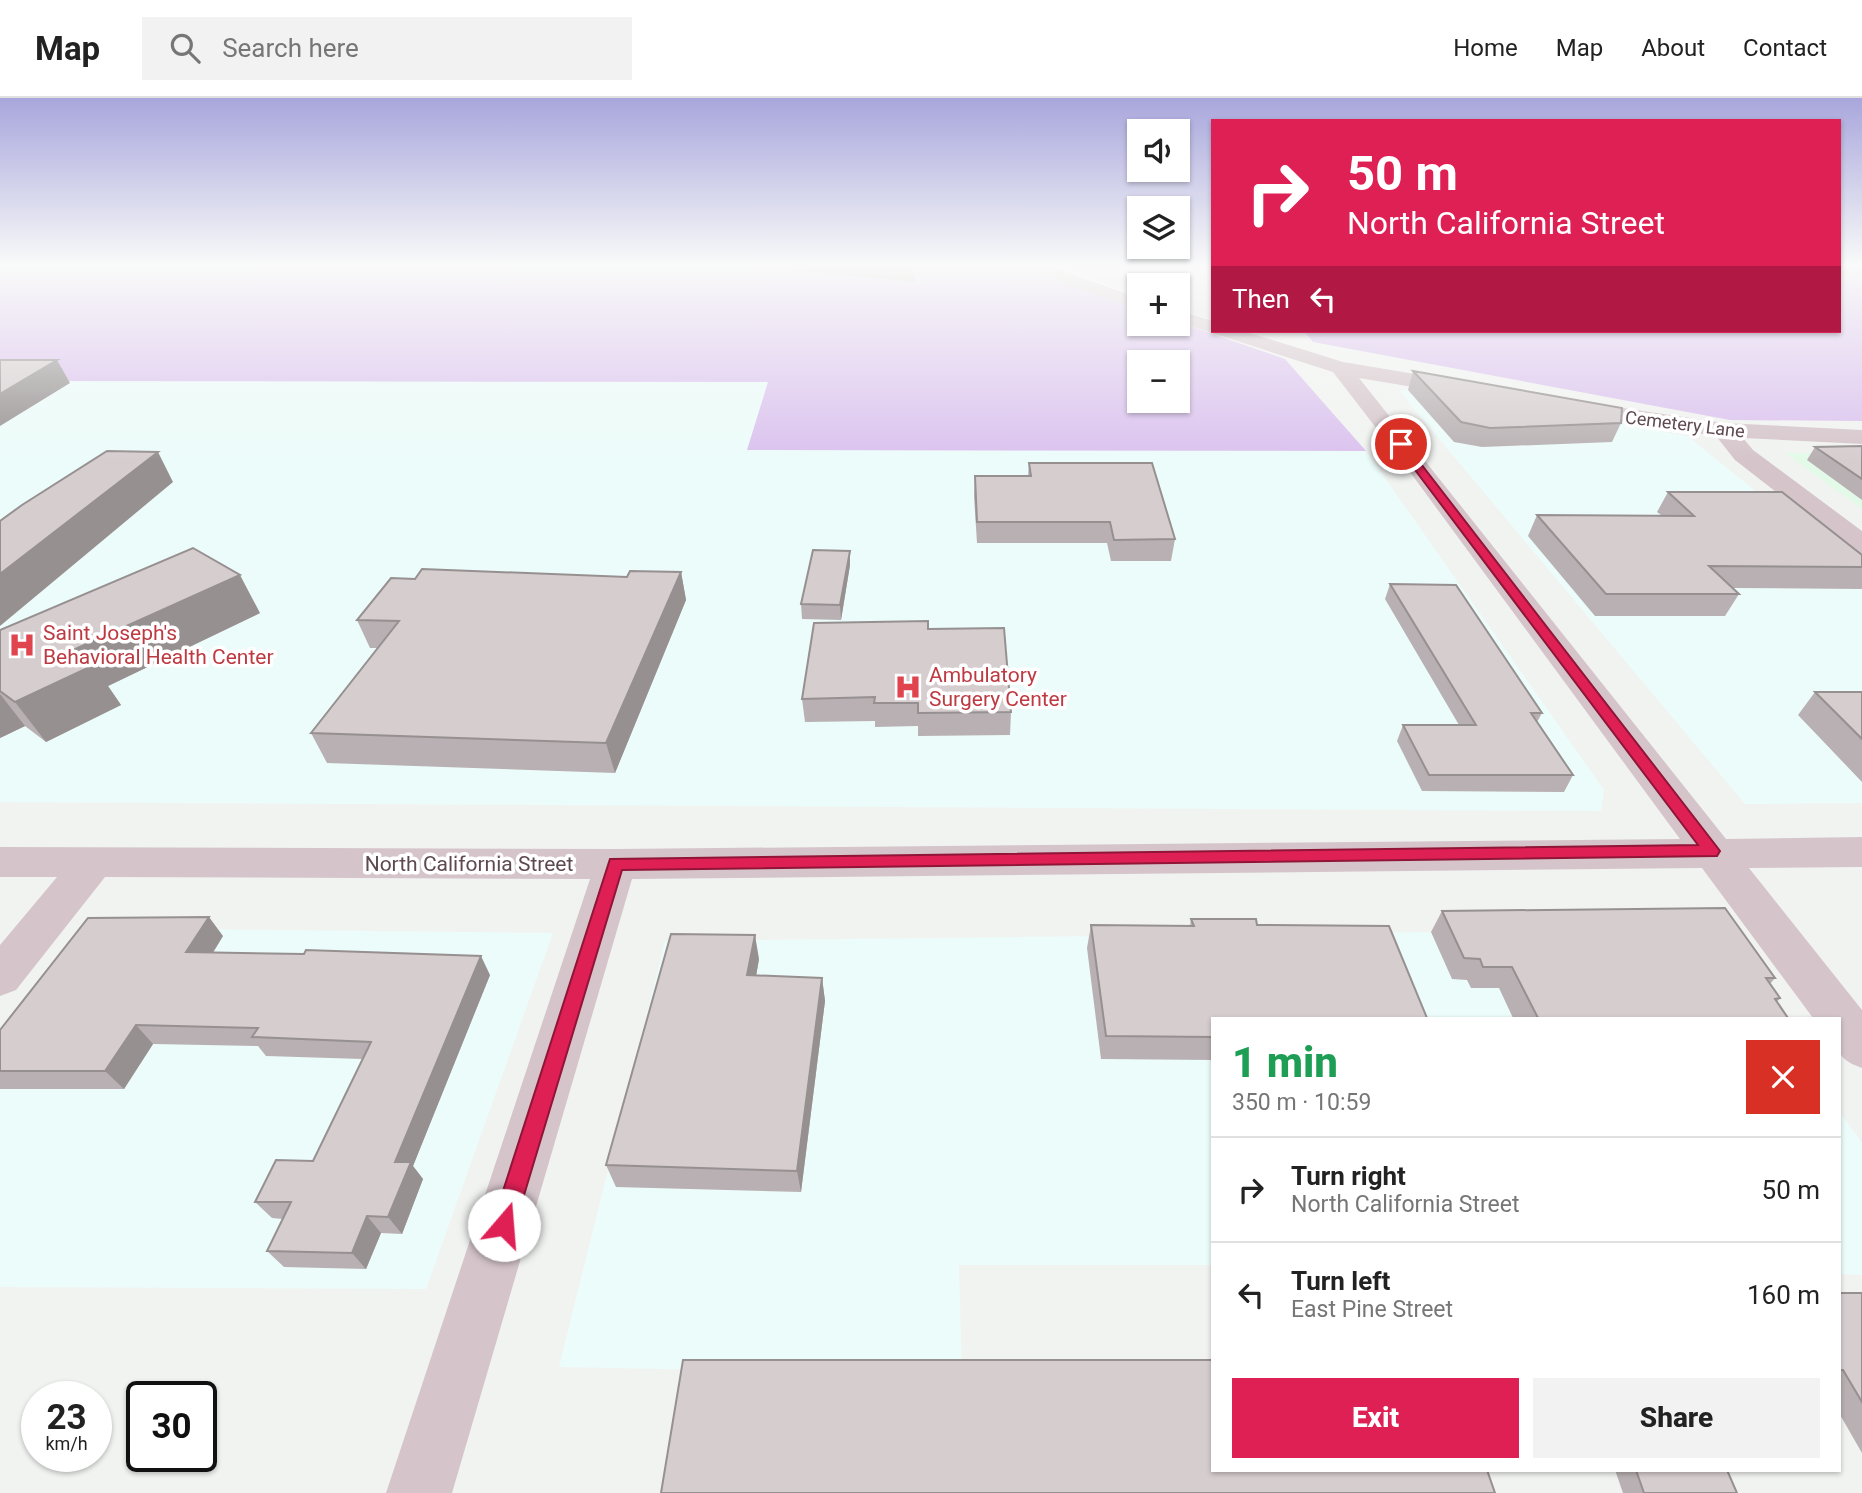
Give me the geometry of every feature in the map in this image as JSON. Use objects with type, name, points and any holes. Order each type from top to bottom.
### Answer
[{"type":"street","points":[[1229,333],[1340,368],[1483,392]]},
{"type":"street","points":[[1340,368],[1416,463],[1839,1017]]},
{"type":"street","name":"Cemetery Lane","points":[[1545,403],[1724,430],[1862,437]]},
{"type":"street","points":[[1724,430],[1744,455],[1862,545]]},
{"type":"street","name":"North California Street","points":[[0,862],[616,864],[1712,851],[1862,852]]},
{"type":"street","points":[[0,977],[93,863]]},
{"type":"street","points":[[419,1493],[616,864]]},
{"type":"street","points":[[1841,1020],[1862,1047]]},
{"type":"shaded area","points":[[0,330],[1127,330],[1127,336],[1190,336],[1190,330],[1201,330],[1285,359],[1366,451],[747,450],[768,382],[0,381]]},
{"type":"shaded area","points":[[1841,330],[1862,330],[1862,421],[1730,420],[1313,342],[1306,333],[1841,333]]},
{"type":"shaded area","points":[[0,381],[769,382],[748,450],[1366,451],[1604,790],[1601,811],[0,802]]},
{"type":"shaded area","points":[[1416,387],[1687,436],[1862,576],[1862,803],[1745,804],[1399,391]]},
{"type":"shaded area","points":[[1785,453],[1862,453],[1862,509]]},
{"type":"shaded area","points":[[106,928],[553,933],[426,1289],[0,1287],[0,1068]]},
{"type":"shaded area","points":[[1710,929],[1773,1017],[1211,1017],[1211,1265],[959,1265],[962,1375],[559,1367],[665,941]]},
{"type":"shaded area","points":[[1841,1114],[1862,1143],[1862,1275],[1841,1274]]},
{"type":"building","points":[[0,360],[57,360],[0,394]]},
{"type":"building","points":[[1413,371],[1622,408],[1621,423],[1490,428],[1461,422]]},
{"type":"building","points":[[1862,446],[1862,479],[1815,447]]},
{"type":"building","points":[[107,451],[158,452],[0,574],[0,521]]},
{"type":"building","points":[[1029,463],[1152,463],[1175,539],[1114,540],[1110,522],[977,522],[975,476],[1031,476]]},
{"type":"building","points":[[1668,492],[1782,492],[1862,555],[1862,567],[1709,566],[1739,594],[1606,594],[1537,515],[1694,516]]},
{"type":"building","points":[[193,548],[240,575],[71,651],[94,665],[15,702],[0,691],[0,630]]},
{"type":"building","points":[[813,550],[850,551],[840,605],[801,604]]},
{"type":"building","points":[[422,569],[627,577],[630,571],[681,572],[606,743],[311,733],[399,621],[357,620],[391,578],[415,579]]},
{"type":"building","points":[[1390,584],[1456,585],[1542,713],[1531,713],[1573,775],[1429,775],[1403,725],[1476,725]]},
{"type":"building","name":"Ambulatory Surgery Center","points":[[928,621],[928,629],[1004,628],[1011,712],[918,713],[918,703],[874,703],[875,697],[802,699],[814,623]]},
{"type":"building","points":[[1815,692],[1862,692],[1862,739]]},
{"type":"building","points":[[1725,908],[1775,978],[1766,978],[1780,998],[1775,999],[1787,1017],[1537,1017],[1512,967],[1483,967],[1480,959],[1464,958],[1442,911]]},
{"type":"building","points":[[209,917],[186,952],[304,954],[306,950],[481,956],[395,1162],[411,1162],[388,1217],[367,1216],[352,1253],[267,1251],[291,1202],[255,1202],[276,1160],[313,1161],[371,1042],[252,1037],[258,1028],[136,1025],[105,1071],[0,1071],[0,1030],[88,918]]},
{"type":"building","points":[[1191,919],[1256,919],[1257,925],[1389,926],[1427,1017],[1211,1017],[1211,1037],[1106,1036],[1091,925],[1194,926]]},
{"type":"building","points":[[671,934],[755,935],[747,975],[822,978],[797,1171],[606,1165]]},
{"type":"building","points":[[1841,1293],[1862,1293],[1862,1402],[1843,1370]]},
{"type":"building","points":[[683,1360],[1211,1360],[1211,1472],[1488,1472],[1495,1493],[661,1493]]},
{"type":"building","points":[[1637,1472],[1728,1472],[1737,1493],[1644,1493]]},
{"type":"place","name":"Saint Joseph's Behavioral Health Center","points":[[22,645]]},
{"type":"place","name":"Ambulatory Surgery Center","points":[[908,687]]},
{"type":"route","points":[[504,1225],[616,864],[1712,851],[1401,444]]}]
